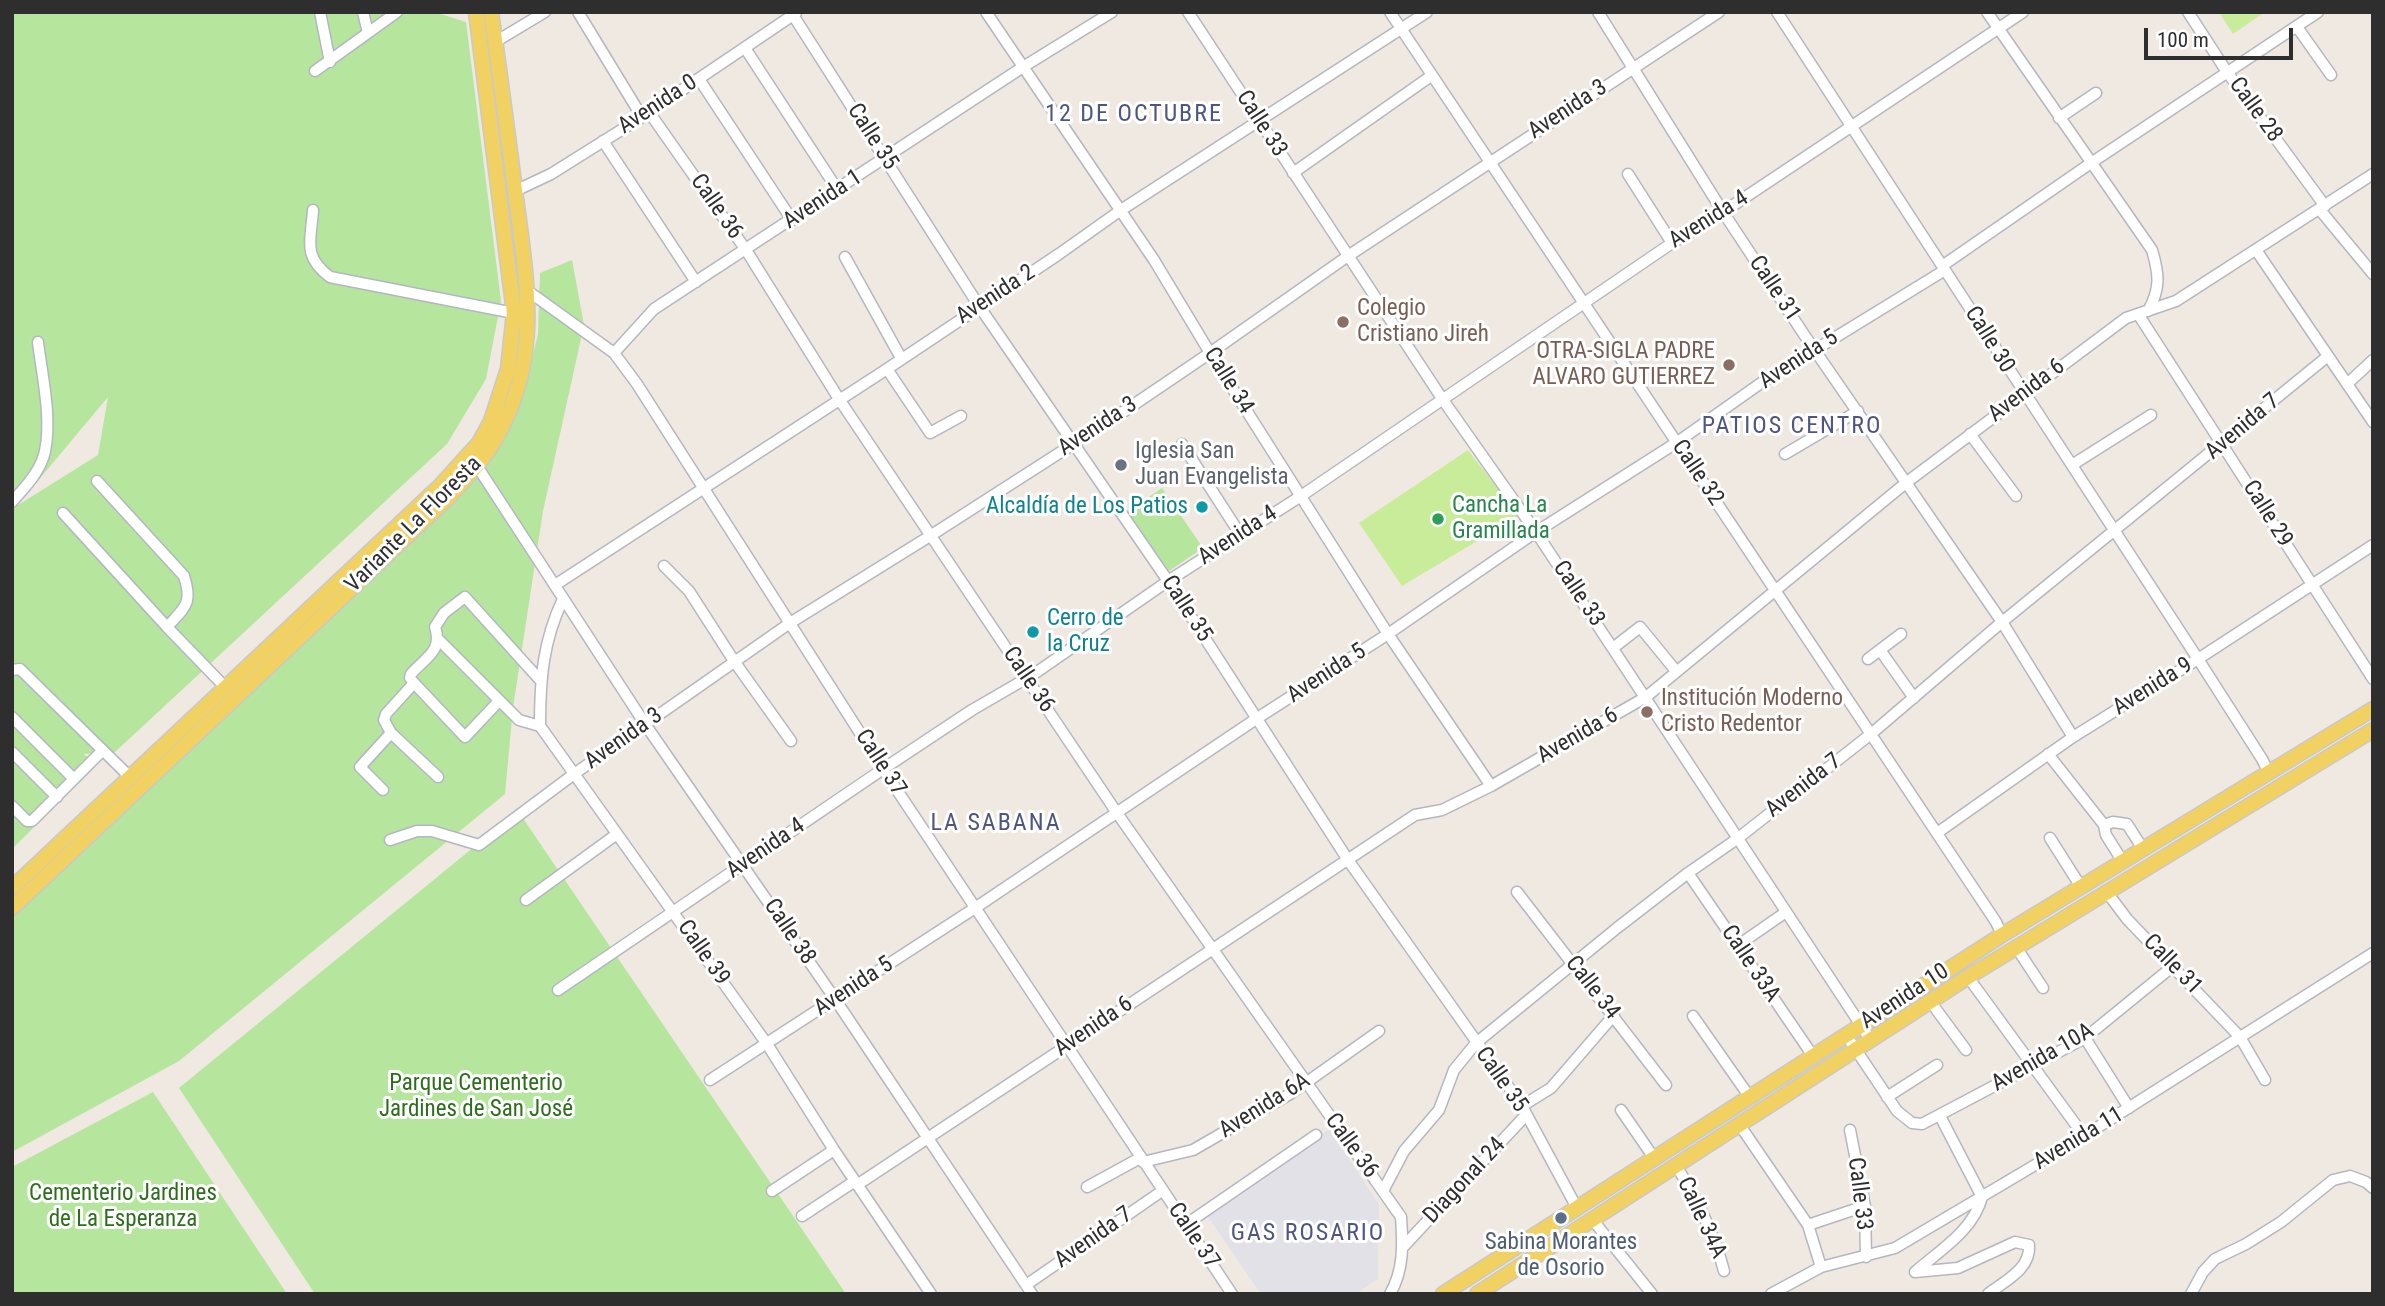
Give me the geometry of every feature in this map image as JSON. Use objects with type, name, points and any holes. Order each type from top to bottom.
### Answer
[{"type":"main road","name":"Variante La Floresta","points":[[12,888],[139,776],[445,491],[491,421],[508,369],[514,313],[476,12]]},
{"type":"main road","name":"Variante La Floresta","points":[[12,908],[225,687],[445,491],[477,466],[503,426],[513,400],[527,346],[528,291],[491,12]]},
{"type":"main road","name":"Avenida 10","points":[[1443,1294],[2002,935],[2373,709]]},
{"type":"main road","name":"Avenida 10","points":[[1478,1294],[1968,977],[2373,730]]},
{"type":"street","points":[[320,12],[330,62]]},
{"type":"street","points":[[363,12],[368,33]]},
{"type":"street","points":[[315,71],[397,12]]},
{"type":"street","points":[[495,43],[545,12]]},
{"type":"street","name":"Calle 36","points":[[578,12],[645,115],[746,250],[839,399],[1117,813],[1401,1217],[1404,1246]]},
{"type":"street","name":"Calle 34","points":[[986,12],[1121,209],[1388,634],[1491,786]]},
{"type":"street","name":"Avenida 1","points":[[614,353],[653,309],[1023,67],[1112,12]]},
{"type":"street","name":"Calle 33","points":[[1188,12],[1443,400],[1646,696],[1870,1039]]},
{"type":"street","name":"Calle 32","points":[[1390,12],[1775,588],[2002,935]]},
{"type":"street","name":"Avenida 2","points":[[555,585],[887,369],[1059,254],[1121,209],[1427,12]]},
{"type":"street","name":"Calle 31","points":[[1598,12],[1723,212],[1814,350],[2002,622],[2073,737]]},
{"type":"street","name":"Avenida 3","points":[[390,840],[417,831],[432,831],[479,845],[574,774],[790,623],[930,536],[1210,353],[1488,162],[1719,12]]},
{"type":"street","name":"Calle 30","points":[[1777,12],[2199,659],[2269,773]]},
{"type":"street","points":[[1987,12],[2152,250],[2159,274],[2157,289],[2143,312]]},
{"type":"street","name":"Avenida 4","points":[[558,990],[883,769],[972,710],[1027,678],[1168,581],[1301,496],[1672,243],[1723,212],[2023,12]]},
{"type":"street","name":"Calle 28","points":[[2188,12],[2323,208],[2373,274]]},
{"type":"street","name":"Avenida 5","points":[[710,1080],[975,908],[1256,719],[1388,634],[1536,532],[1676,443],[1761,383],[1943,268],[2091,163],[2318,12]]},
{"type":"street","name":"Avenida 0","points":[[515,191],[551,174],[603,142],[794,13]]},
{"type":"street","name":"Calle 35","points":[[794,13],[979,306],[1168,581],[1348,860],[1524,1111],[1577,1208]]},
{"type":"street","points":[[2297,27],[2331,75]]},
{"type":"street","points":[[745,48],[837,189]]},
{"type":"street","points":[[1293,173],[1432,75]]},
{"type":"street","points":[[699,79],[792,220]]},
{"type":"street","points":[[2059,118],[2096,93]]},
{"type":"street","points":[[603,142],[696,282]]},
{"type":"street","points":[[1628,174],[1672,243]]},
{"type":"street","name":"Avenida 6","points":[[802,1216],[927,1139],[1415,815],[1442,810],[1491,786],[1646,696],[1907,482],[2126,318],[2176,301],[2373,174]]},
{"type":"street","points":[[313,210],[310,254],[317,267],[330,277],[514,313]]},
{"type":"street","points":[[2256,250],[2373,422]]},
{"type":"street","points":[[845,257],[901,358]]},
{"type":"street","name":"Calle 37","points":[[528,291],[614,353],[637,384],[883,769],[1232,1294]]},
{"type":"street","name":"Calle 29","points":[[2143,312],[2222,444],[2373,679]]},
{"type":"street","points":[[12,502],[34,476],[45,453],[47,421],[38,342]]},
{"type":"street","name":"Avenida 7","points":[[1383,1191],[1404,1151],[1439,1110],[1454,1070],[1476,1043],[1688,873],[1737,839],[1871,734],[2002,622],[2328,356]]},
{"type":"street","points":[[2347,384],[2373,360]]},
{"type":"street","points":[[887,369],[930,433],[961,416]]},
{"type":"street","points":[[1785,454],[1858,411]]},
{"type":"street","points":[[2073,465],[2151,415]]},
{"type":"street","points":[[1970,434],[2016,496]]},
{"type":"street","points":[[1182,444],[1240,534]]},
{"type":"street","name":"Calle 38","points":[[477,466],[645,724],[835,999],[1029,1289]]},
{"type":"street","points":[[97,481],[184,576],[189,593],[187,605],[167,627]]},
{"type":"street","points":[[63,513],[225,687]]},
{"type":"street","name":"Avenida 9","points":[[1937,833],[2073,737],[2199,659],[2373,545]]},
{"type":"street","points":[[664,566],[689,591],[734,662],[791,741]]},
{"type":"street","points":[[540,680],[465,597],[444,613],[435,627],[439,640],[498,702],[519,720],[541,726],[540,680],[547,639],[563,598]]},
{"type":"street","points":[[1613,648],[1640,626],[1676,671]]},
{"type":"street","points":[[1868,659],[1901,634]]},
{"type":"street","points":[[439,640],[437,647],[410,678],[464,737],[498,702]]},
{"type":"street","points":[[1880,650],[1914,698]]},
{"type":"street","points":[[12,670],[20,669],[102,751],[139,776]]},
{"type":"street","points":[[414,683],[386,713],[384,720],[391,733],[438,777]]},
{"type":"street","points":[[12,718],[74,779]]},
{"type":"street","name":"Calle 39","points":[[541,726],[767,1044],[834,1150],[931,1294]]},
{"type":"street","points":[[383,790],[360,767],[391,733]]},
{"type":"street","points":[[12,806],[30,822],[102,751]]},
{"type":"street","points":[[12,752],[57,797]]},
{"type":"street","points":[[2048,754],[2104,825],[2106,835],[2123,862]]},
{"type":"street","points":[[2104,825],[2113,822],[2127,824],[2143,849]]},
{"type":"street","points":[[526,900],[617,834]]},
{"type":"street","points":[[2050,838],[2081,887]]},
{"type":"street","name":"Calle 33A","points":[[1688,873],[1813,1056]]},
{"type":"street","name":"Calle 31","points":[[2106,891],[2127,919],[2240,1037],[2266,1080]]},
{"type":"street","name":"Calle 34","points":[[1517,892],[1666,1085]]},
{"type":"street","points":[[1737,946],[1786,912]]},
{"type":"street","points":[[2016,947],[2043,988]]},
{"type":"street","name":"Avenida 11","points":[[1771,1294],[1821,1267],[1895,1248],[2084,1136],[2373,953]]},
{"type":"street","name":"Avenida 10A","points":[[1887,1097],[1897,1111],[1912,1123],[1922,1124],[1940,1116],[2085,1038],[2172,967]]},
{"type":"street","points":[[1968,977],[2084,1136]]},
{"type":"street","points":[[1930,1001],[1966,1050]]},
{"type":"street","name":"Diagonal 24","points":[[1404,1246],[1524,1111],[1551,1088],[1614,1015]]},
{"type":"street","points":[[1693,1016],[1749,1096]]},
{"type":"street","name":"Avenida 6A","points":[[1087,1187],[1142,1160],[1193,1150],[1290,1094],[1379,1031]]},
{"type":"street","points":[[1846,1035],[1887,1097],[1937,1065]]},
{"type":"street","points":[[2085,1038],[2129,1108]]},
{"type":"street","points":[[1621,1110],[1654,1158]]},
{"type":"street","points":[[1940,1116],[1982,1197],[1978,1213],[1967,1228],[1915,1272],[1958,1268],[2015,1241],[2029,1245],[2030,1254],[2026,1262],[1988,1294]]},
{"type":"street","points":[[1739,1124],[1808,1224],[1821,1267]]},
{"type":"street","name":"Calle 33","points":[[1850,1130],[1865,1206],[1866,1257]]},
{"type":"street","points":[[1185,1225],[1316,1135]]},
{"type":"street","points":[[772,1191],[834,1150]]},
{"type":"street","name":"Calle 34A","points":[[1676,1165],[1702,1209],[1716,1240],[1724,1270]]},
{"type":"street","points":[[2191,1294],[2203,1272],[2216,1259],[2281,1222],[2333,1180],[2350,1177],[2366,1182],[2373,1188]]},
{"type":"street","name":"Avenida 7","points":[[1029,1289],[1162,1191]]},
{"type":"street","points":[[1808,1224],[1865,1206]]},
{"type":"street","points":[[1592,1219],[1652,1294]]},
{"type":"street","points":[[1390,1294],[1396,1283],[1404,1246]]},
{"type":"shaded area","points":[[1330,1129],[1379,1205],[1378,1279],[1356,1294],[1261,1294],[1203,1210]]},
{"type":"green space","points":[[12,12],[434,12],[466,22],[501,301],[486,379],[447,444],[115,752],[84,754],[96,766],[12,849]],"holes":[[[108,397],[98,455],[17,506]]]},
{"type":"green space","points":[[2219,12],[2265,12],[2233,34]]},
{"type":"green space","points":[[572,260],[584,325],[543,511],[513,708],[505,794],[179,1061],[12,1152],[12,914],[389,558],[505,427],[527,379],[538,334],[540,273]]},
{"type":"green space","name":"Cancha La Gramillada","points":[[1468,450],[1519,516],[1402,586],[1359,523]]},
{"type":"green space","points":[[1162,488],[1203,548],[1169,571],[1127,512]]},
{"type":"green space","name":"Parque Cementerio Jardines de San José","points":[[518,811],[846,1294],[315,1294],[179,1088]]},
{"type":"green space","name":"Cementerio Jardines de La Esperanza","points":[[153,1092],[287,1294],[12,1294],[12,1167]]},
{"type":"place","name":"Colegio Cristiano Jireh","points":[[1343,322]]},
{"type":"place","name":"OTRA-SIGLA PADRE ALVARO GUTIERREZ","points":[[1729,365]]},
{"type":"place","name":"Iglesia San Juan Evangelista","points":[[1121,465]]},
{"type":"place","name":"Alcaldía de Los Patios","points":[[1202,507]]},
{"type":"place","name":"Cancha La Gramillada","points":[[1438,519]]},
{"type":"place","name":"Cerro de la Cruz","points":[[1033,632]]},
{"type":"place","name":"Institución Moderno Cristo Redentor","points":[[1647,712]]},
{"type":"place","name":"Sabina Morantes de Osorio","points":[[1561,1218]]},
{"type":"district","name":"12 DE OCTUBRE","points":[[1134,115]]},
{"type":"district","name":"PATIOS CENTRO","points":[[1792,427]]},
{"type":"district","name":"LA SABANA","points":[[996,824]]},
{"type":"district","name":"GAS ROSARIO","points":[[1308,1234]]}]
